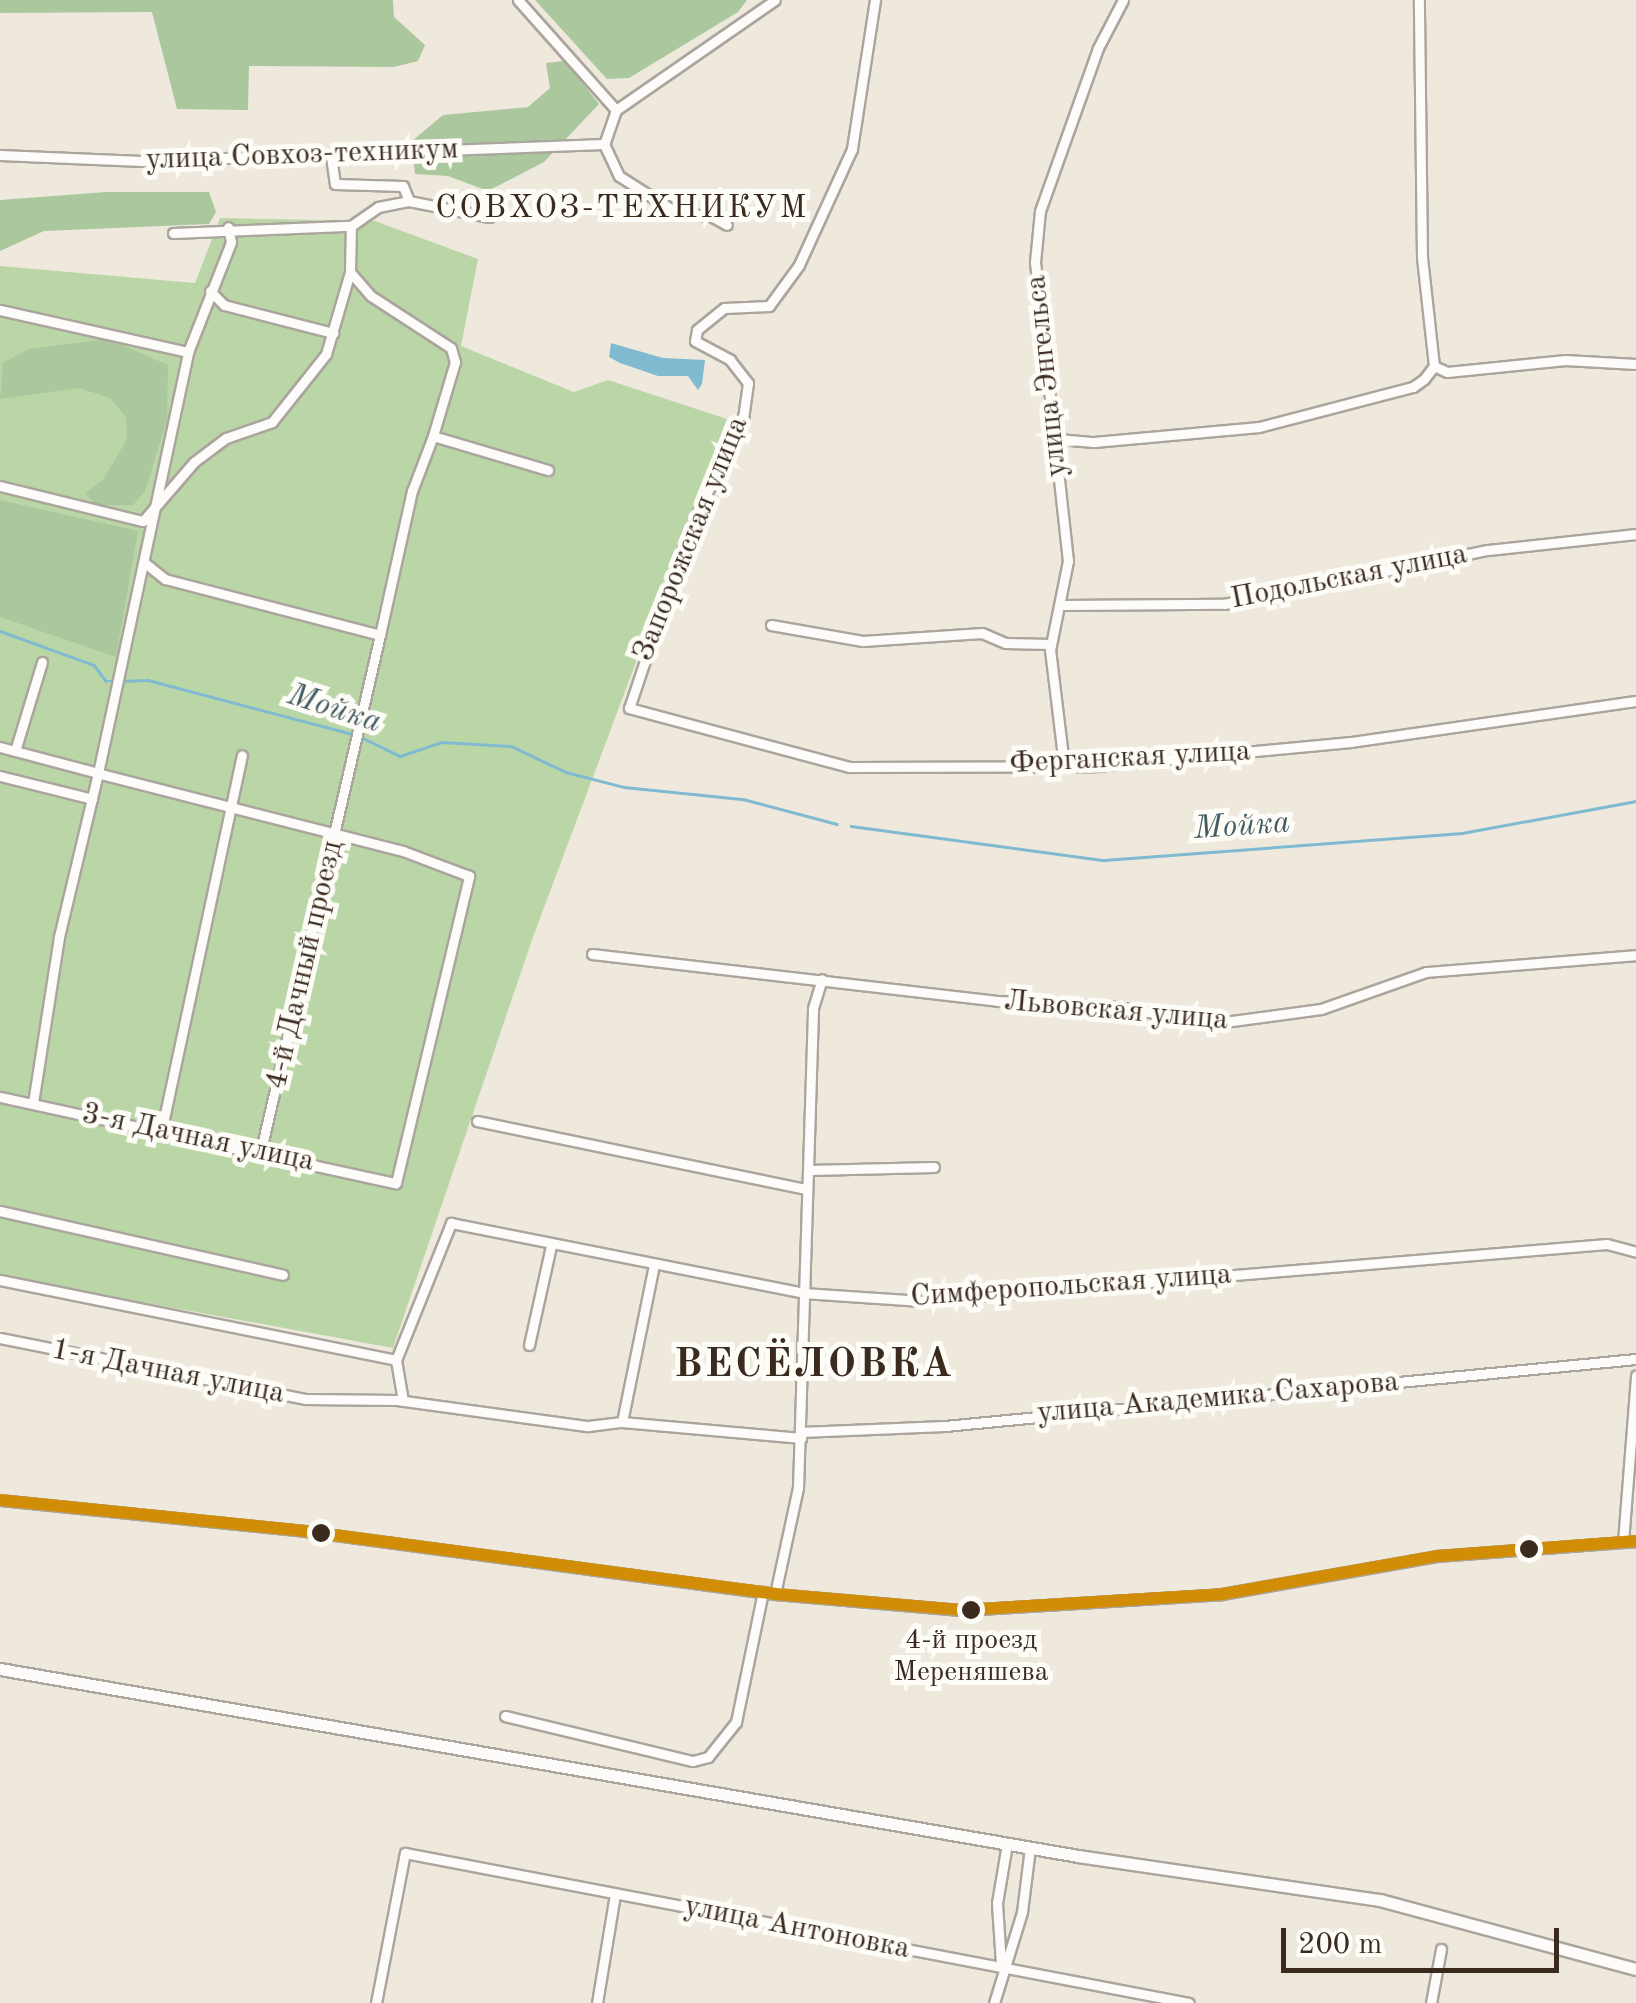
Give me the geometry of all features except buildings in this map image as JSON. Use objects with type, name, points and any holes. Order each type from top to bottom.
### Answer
[{"type":"street","points":[[518,0],[616,110]]},
{"type":"street","points":[[727,226],[646,198],[618,176],[604,144],[616,110],[774,0]]},
{"type":"street","name":"Запорожская улица","points":[[629,708],[687,535],[743,417],[748,383],[730,360],[695,341],[697,330],[724,308],[768,306],[799,265],[852,149],[875,0]]},
{"type":"street","name":"улица Энгельса","points":[[1064,765],[1050,644],[1062,605],[1068,561],[1058,439],[1035,262],[1040,211],[1098,48],[1123,0]]},
{"type":"street","points":[[1418,0],[1422,258],[1434,366]]},
{"type":"street","name":"улица Совхоз-техникум","points":[[0,155],[142,161],[604,144]]},
{"type":"street","points":[[331,156],[335,184],[403,186],[409,201]]},
{"type":"street","points":[[174,233],[228,227],[351,226],[378,207],[409,201],[489,216]]},
{"type":"street","points":[[0,486],[143,521],[194,462],[226,438],[272,422],[326,354],[350,272],[351,226]]},
{"type":"street","points":[[32,1102],[59,937],[145,563],[188,352],[231,242],[228,227]]},
{"type":"street","name":"4-й Дачный проезд","points":[[261,1150],[350,780],[412,492],[455,362],[452,348],[371,296],[350,272]]},
{"type":"street","points":[[210,291],[224,305],[333,333]]},
{"type":"street","points":[[0,310],[188,352]]},
{"type":"street","points":[[1434,366],[1447,372],[1564,360],[1636,364]]},
{"type":"street","points":[[1058,439],[1094,442],[1260,427],[1413,387],[1434,366]]},
{"type":"street","points":[[433,436],[548,470]]},
{"type":"street","name":"Подольская улица","points":[[1062,605],[1224,604],[1488,550],[1636,534]]},
{"type":"street","points":[[145,563],[165,579],[380,635]]},
{"type":"street","points":[[771,625],[862,641],[982,633],[1005,643],[1050,644]]},
{"type":"street","points":[[15,751],[42,662]]},
{"type":"street","name":"Ферганская улица","points":[[629,708],[849,766],[1064,765],[1351,742],[1636,701]]},
{"type":"street","points":[[0,746],[335,837]]},
{"type":"street","points":[[162,1128],[242,756]]},
{"type":"street","points":[[0,776],[92,798]]},
{"type":"street","name":"3-я Дачная улица","points":[[0,1096],[162,1128],[396,1183],[468,876],[403,851],[335,837]]},
{"type":"street","name":"Львовская улица","points":[[592,954],[997,1001],[1111,1006],[1217,1023],[1322,1008],[1426,972],[1636,955]]},
{"type":"street","points":[[775,1594],[800,1435],[813,1008],[822,979]]},
{"type":"street","points":[[477,1121],[806,1189]]},
{"type":"street","points":[[809,1170],[934,1167]]},
{"type":"street","points":[[0,1210],[283,1275]]},
{"type":"street","name":"Симферопольская улица","points":[[396,1360],[451,1223],[550,1246],[804,1293],[922,1300],[1607,1244],[1636,1252]]},
{"type":"street","points":[[530,1345],[550,1246]]},
{"type":"street","points":[[622,1422],[654,1266]]},
{"type":"street","points":[[0,1280],[396,1360],[400,1401]]},
{"type":"street","name":"1-я Дачная улица","points":[[0,1338],[278,1394],[400,1401]]},
{"type":"street","name":"улица Академика Сахарова","points":[[400,1401],[588,1426],[622,1422],[800,1435],[946,1426],[1636,1359]]},
{"type":"street","points":[[1623,1542],[1636,1376]]},
{"type":"street","points":[[0,1500],[304,1531],[775,1594],[1000,1608],[1222,1594],[1438,1556],[1636,1542]]},
{"type":"street","points":[[505,1716],[694,1761],[708,1757],[736,1722],[762,1592]]},
{"type":"street","points":[[0,1668],[1030,1848],[1380,1900],[1636,1970]]},
{"type":"street","points":[[1001,1967],[998,1903],[1007,1844]]},
{"type":"street","points":[[994,2003],[1001,1967],[1022,1912],[1030,1848]]},
{"type":"street","name":"улица Антоновка","points":[[376,2003],[404,1853],[1189,2003]]},
{"type":"street","points":[[597,2003],[615,1894]]},
{"type":"street","points":[[1430,2003],[1441,1948]]},
{"type":"green space","points":[[0,0],[393,0],[394,17],[425,45],[418,61],[394,67],[249,66],[248,110],[177,109],[152,12],[0,13]]},
{"type":"green space","points":[[535,0],[747,0],[738,12],[629,78],[607,79]]},
{"type":"green space","points":[[565,61],[599,104],[544,162],[488,191],[448,176],[415,174],[412,141],[443,115],[528,107],[550,88],[546,63]]},
{"type":"green space","points":[[106,192],[209,192],[216,212],[209,224],[44,231],[0,251],[0,200]]},
{"type":"green space","points":[[220,218],[375,221],[478,259],[461,346],[574,392],[608,380],[727,419],[533,937],[393,1348],[0,1276],[0,266],[195,283]]},
{"type":"green space","points":[[108,339],[168,365],[167,420],[145,491],[133,505],[96,505],[85,493],[103,480],[127,439],[126,417],[110,398],[79,388],[0,399],[3,363],[28,349]]},
{"type":"green space","points":[[0,500],[138,531],[116,657],[0,617]]},
{"type":"water","points":[[611,343],[663,358],[705,360],[702,384],[698,390],[688,376],[658,376],[620,363],[609,357]]},
{"type":"waterway","name":"Мойка","points":[[0,631],[94,665],[106,681],[114,681]]},
{"type":"waterway","name":"Мойка","points":[[122,681],[148,680],[352,734]]},
{"type":"waterway","name":"Мойка","points":[[359,736],[400,756],[442,742],[511,746],[566,772],[624,787],[743,799],[837,824]]},
{"type":"waterway","name":"Мойка","points":[[851,826],[1104,860],[1462,833],[1636,801]]},
{"type":"transit line","points":[[0,1500],[304,1531],[775,1594],[963,1610],[1222,1594],[1438,1556],[1636,1541]]},
{"type":"place","name":"4-й проезд Мереняшева","points":[[971,1610]]},
{"type":"district","name":"СОВХОЗ-ТЕХНИКУМ","points":[[622,209]]},
{"type":"district","name":"ВЕСЁЛОВКА","points":[[814,1366]]}]
